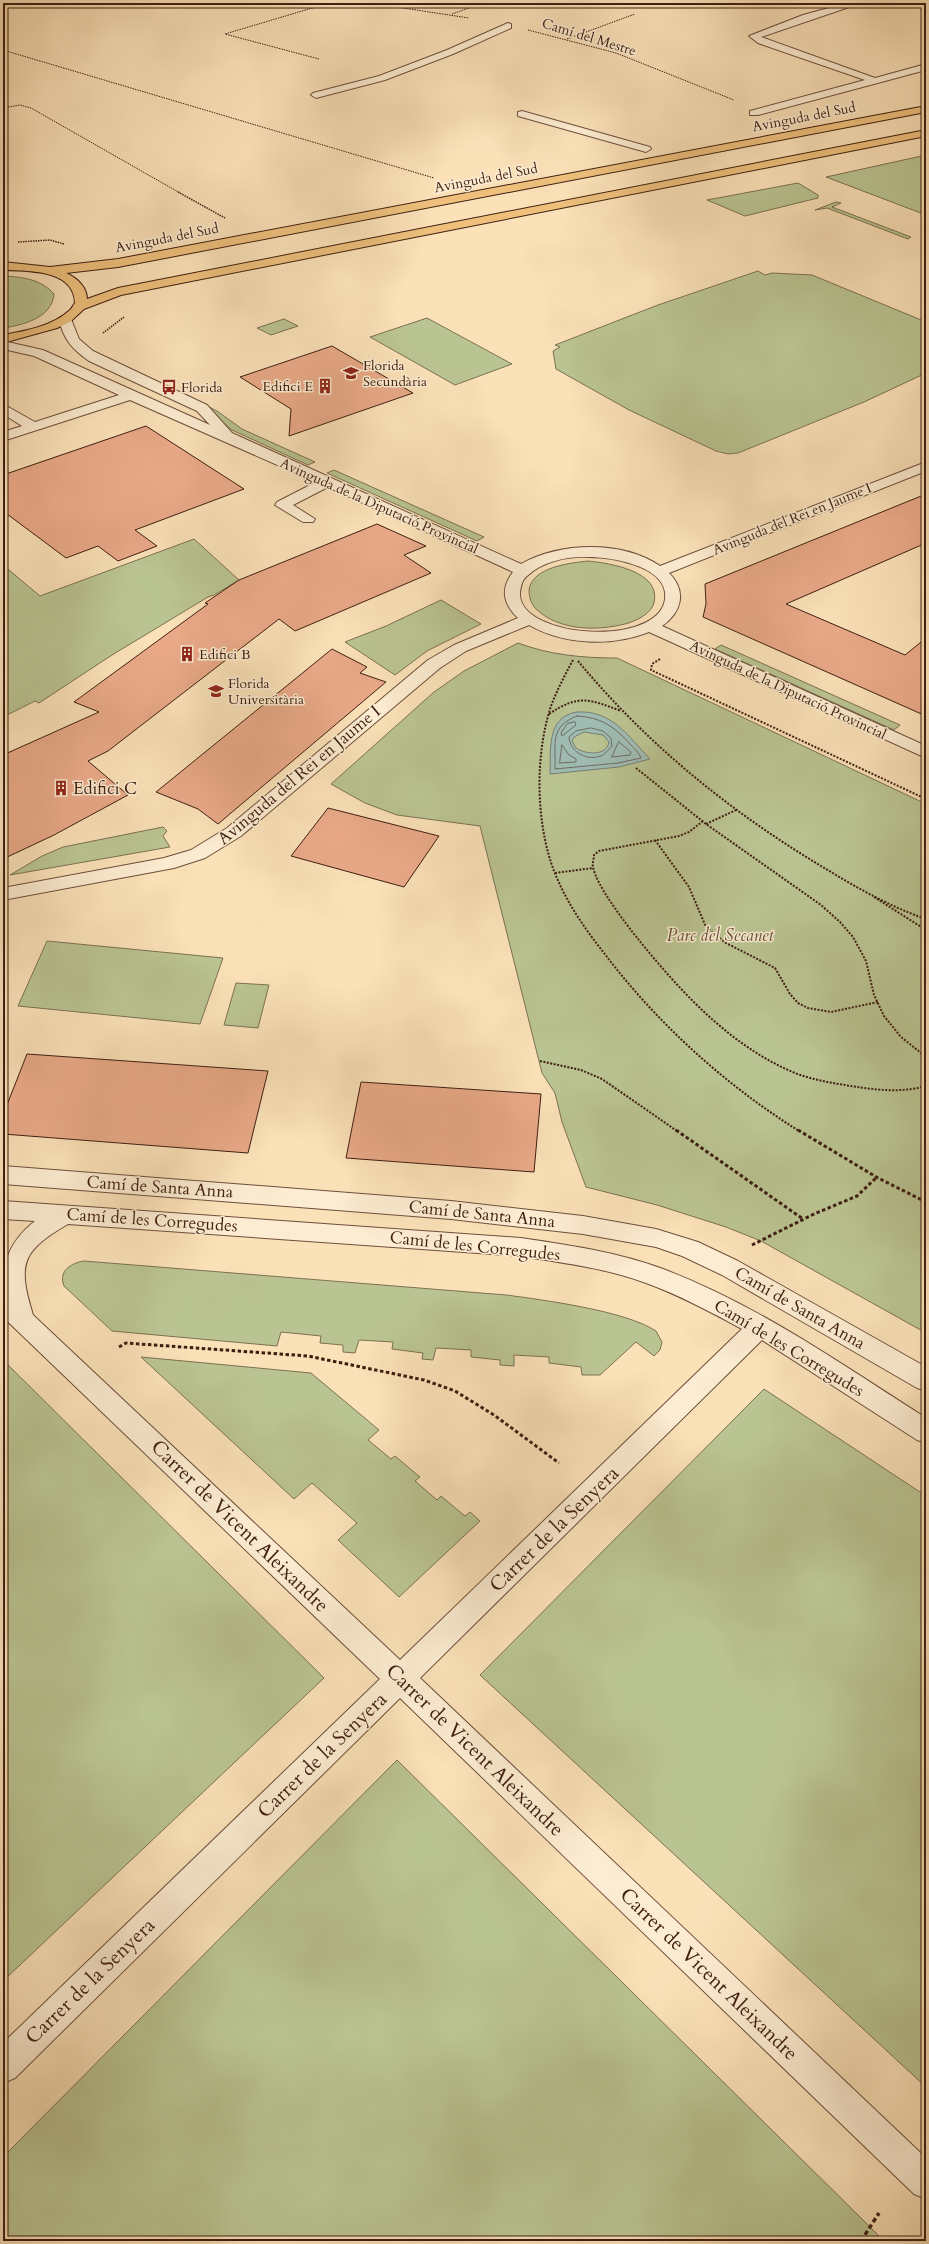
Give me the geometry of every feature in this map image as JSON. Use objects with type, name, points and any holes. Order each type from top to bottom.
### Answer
[{"type":"main road","name":"Avinguda del Sud","points":[[50,271],[118,263],[926,109]]},
{"type":"main road","points":[[3,339],[46,329],[65,319],[78,307],[118,292],[926,133]]},
{"type":"main road","points":[[3,266],[27,267],[50,271],[67,277],[78,286],[82,296],[78,307]]},
{"type":"street","points":[[857,3],[806,17],[754,36],[761,41],[876,81]]},
{"type":"street","points":[[316,95],[382,78],[450,52],[508,26]]},
{"type":"street","points":[[754,113],[926,68]]},
{"type":"street","points":[[522,114],[646,150]]},
{"type":"street","name":"Avinguda de la Diputació Provincial","points":[[65,319],[68,333],[81,350],[94,358],[202,408],[219,427],[236,440]]},
{"type":"street","name":"Avinguda de la Diputació Provincial","points":[[3,345],[38,353],[183,419],[236,440],[523,570]]},
{"type":"street","points":[[3,358],[38,353]]},
{"type":"street","points":[[3,436],[131,395]]},
{"type":"street","points":[[3,408],[33,427]]},
{"type":"street","name":"Avinguda del Rei en Jaume I","points":[[659,572],[926,466]]},
{"type":"street","points":[[308,519],[282,505],[327,482]]},
{"type":"street","points":[[593,552],[623,556],[643,562],[659,572],[668,581],[672,590],[673,600],[665,614],[649,626],[619,635],[584,637],[561,633],[542,626],[529,619],[517,608],[512,598],[512,588],[515,579],[523,570],[537,561],[556,555],[593,552]]},
{"type":"street","name":"Avinguda del Rei en Jaume I","points":[[3,894],[166,864],[198,854],[234,832],[434,664],[460,648],[529,619]]},
{"type":"street","name":"Avinguda de la Diputació Provincial","points":[[649,626],[926,753]]},
{"type":"street","name":"Camí de Santa Anna","points":[[3,1175],[451,1210],[583,1225],[656,1238],[690,1249],[730,1268],[926,1380]]},
{"type":"street","name":"Camí de les Corregudes","points":[[3,1210],[521,1247],[592,1259],[653,1276],[701,1295],[761,1326],[926,1432]]},
{"type":"street","name":"Carrer de Vicent Aleixandre","points":[[67,1214],[43,1227],[22,1244],[13,1259],[10,1278],[14,1296],[13,1310],[926,2182]]},
{"type":"street","name":"Carrer de la Senyera","points":[[3,2066],[761,1326]]},
{"type":"path","points":[[319,59],[225,34],[329,3]]},
{"type":"path","name":"Camí del Mestre","points":[[370,3],[452,15],[508,26],[623,56],[743,103],[754,113]]},
{"type":"path","points":[[452,15],[483,3]]},
{"type":"path","points":[[566,40],[635,14]]},
{"type":"path","points":[[3,50],[437,179]]},
{"type":"path","points":[[3,108],[20,105],[31,108],[228,219]]},
{"type":"path","points":[[926,930],[798,853],[736,810],[680,766],[622,711],[599,688],[575,656],[548,714],[544,742],[541,794],[543,830],[555,873],[573,910],[604,955],[640,998],[691,1050],[758,1102],[830,1150],[877,1177],[926,1202]]},
{"type":"path","points":[[664,656],[652,664],[651,670],[926,799]]},
{"type":"path","points":[[548,714],[571,699],[594,701],[622,711]]},
{"type":"path","points":[[636,768],[706,824],[815,901],[840,922],[853,937],[866,961],[878,1002],[884,1016],[901,1036],[926,1057]]},
{"type":"path","points":[[706,824],[736,810]]},
{"type":"path","points":[[703,821],[689,832],[679,836],[599,851],[594,855],[593,868],[618,913],[680,990],[718,1025],[746,1045],[782,1066],[823,1082],[866,1088],[897,1090],[926,1086]]},
{"type":"path","points":[[655,840],[688,886],[700,921],[724,942],[765,961],[776,970],[784,981],[790,995],[800,1004],[813,1010],[832,1011],[852,1009],[878,1002]]},
{"type":"path","points":[[555,873],[593,868]]},
{"type":"path","points":[[865,892],[926,919]]},
{"type":"path","points":[[540,1061],[581,1070],[602,1079],[803,1219]]},
{"type":"path","points":[[748,1247],[803,1219],[857,1196],[877,1177]]},
{"type":"path","points":[[119,1347],[126,1343],[308,1356],[424,1380],[455,1391],[487,1411],[559,1463]]},
{"type":"path","points":[[861,2241],[879,2213]]},
{"type":"green space","points":[[926,155],[926,215],[826,177]]},
{"type":"green space","points":[[798,183],[818,195],[818,198],[745,216],[707,200]]},
{"type":"green space","points":[[836,202],[841,203],[832,207],[911,237],[908,239],[827,208],[815,210]]},
{"type":"green space","points":[[758,271],[765,275],[772,273],[812,275],[926,322],[926,373],[864,402],[738,453],[728,454],[716,451],[629,410],[556,369],[553,351],[560,347],[555,345],[658,305]]},
{"type":"green space","points":[[3,276],[31,280],[49,289],[54,294],[48,309],[35,319],[19,325],[3,328]]},
{"type":"green space","points":[[427,318],[512,364],[455,385],[370,337]]},
{"type":"green space","points":[[284,319],[298,326],[271,335],[257,328]]},
{"type":"green space","points":[[199,402],[217,411],[242,429],[315,462],[308,465],[232,430]]},
{"type":"green space","points":[[334,470],[484,537],[477,541],[327,473]]},
{"type":"green space","points":[[194,539],[239,580],[112,655],[39,703],[35,701],[3,717],[3,565],[40,596]]},
{"type":"green space","points":[[588,561],[620,567],[642,576],[650,583],[654,592],[654,603],[650,610],[638,619],[625,624],[603,628],[591,628],[556,622],[536,609],[529,595],[529,590],[532,582],[537,576],[544,571],[562,565]]},
{"type":"green space","points":[[441,600],[481,624],[427,651],[395,675],[345,642],[386,626]]},
{"type":"green space","name":"Parc del Secanet","points":[[518,643],[567,655],[617,658],[926,804],[926,1333],[761,1241],[726,1227],[657,1205],[586,1187],[562,1122],[555,1093],[542,1073],[480,826],[397,815],[365,803],[331,784],[434,692],[464,671]]},
{"type":"green space","points":[[721,645],[900,725],[894,730],[715,649]]},
{"type":"green space","points":[[163,827],[167,831],[163,836],[170,847],[10,875],[42,856],[63,847]]},
{"type":"green space","points":[[47,941],[223,958],[200,1024],[18,1006]]},
{"type":"green space","points":[[236,983],[269,985],[258,1028],[224,1025]]},
{"type":"green space","points":[[84,1261],[522,1297],[584,1307],[625,1318],[656,1331],[662,1342],[660,1350],[654,1356],[636,1342],[600,1375],[582,1375],[581,1367],[549,1363],[549,1357],[514,1355],[514,1366],[500,1365],[500,1360],[471,1357],[471,1350],[436,1348],[433,1360],[422,1359],[423,1353],[392,1349],[393,1342],[359,1340],[355,1353],[343,1352],[343,1345],[320,1343],[321,1336],[281,1332],[277,1346],[112,1331],[64,1286],[64,1272],[70,1266]]},
{"type":"green space","points":[[141,1357],[311,1373],[379,1430],[368,1440],[391,1459],[395,1456],[420,1477],[415,1481],[437,1500],[441,1496],[465,1516],[470,1512],[480,1521],[399,1597],[338,1540],[357,1523],[312,1483],[294,1499]]},
{"type":"green space","points":[[3,1360],[324,1678],[3,1981]]},
{"type":"green space","points":[[764,1389],[926,1496],[926,2087],[480,1675]]},
{"type":"green space","points":[[397,1760],[884,2241],[3,2241],[3,2157]]},
{"type":"water","points":[[577,712],[589,713],[600,715],[610,720],[626,733],[650,759],[619,767],[550,774],[552,736],[555,727],[560,720],[567,715]],"holes":[[[584,732],[603,735],[609,742],[607,747],[604,750],[595,753],[585,752],[576,748],[572,741],[574,737]]]},
{"type":"building","name":"Edifici E","points":[[332,346],[413,393],[289,436],[291,409],[240,377]]},
{"type":"building","points":[[146,426],[244,489],[135,530],[157,546],[118,561],[98,546],[66,558],[3,511],[3,475]]},
{"type":"building","points":[[926,494],[926,543],[786,604],[905,655],[926,638],[926,716],[703,617],[706,604],[705,584]]},
{"type":"building","points":[[377,524],[426,546],[404,555],[431,573],[295,631],[279,619],[108,751],[88,761],[128,795],[54,835],[3,859],[3,755],[99,712],[74,702],[208,604],[205,603],[239,580]]},
{"type":"building","points":[[332,649],[367,667],[360,673],[386,682],[218,824],[198,809],[156,792]]},
{"type":"building","points":[[328,808],[439,836],[404,887],[291,856]]},
{"type":"building","points":[[27,1054],[268,1071],[248,1153],[3,1134],[3,1115]]},
{"type":"building","points":[[361,1082],[541,1094],[534,1172],[346,1158]]},
{"type":"place","name":"Florida Secundària","points":[[351,373]]},
{"type":"place","name":"Edifici E","points":[[325,386]]},
{"type":"place","name":"Florida","points":[[169,387]]},
{"type":"place","name":"Edifici B","points":[[187,654]]},
{"type":"place","name":"Florida Universitària","points":[[216,691]]},
{"type":"place","name":"Edifici C","points":[[61,788]]}]
